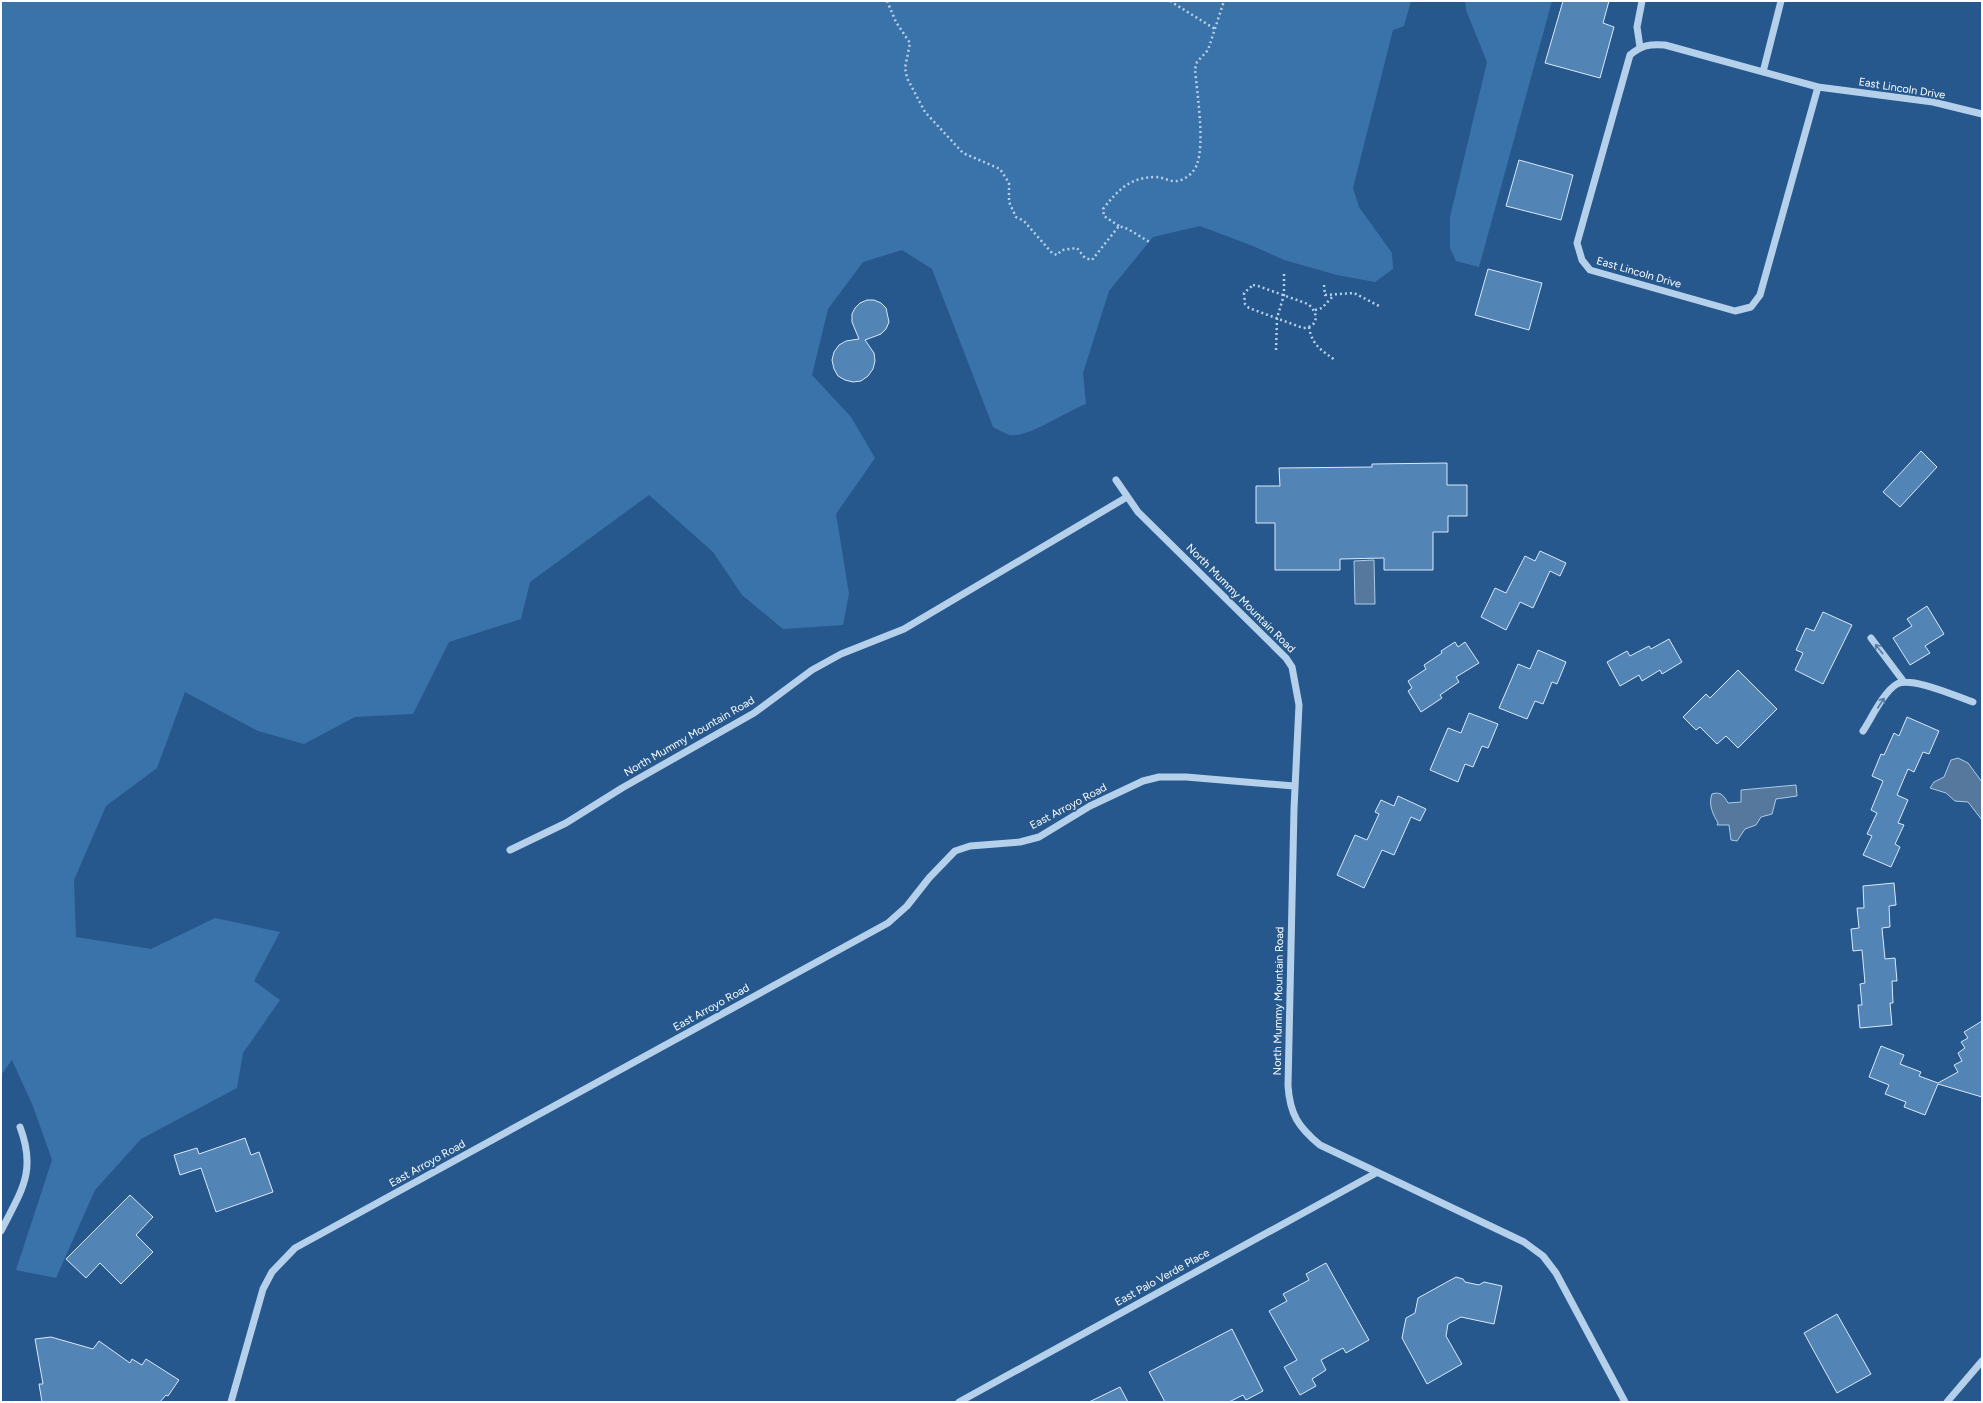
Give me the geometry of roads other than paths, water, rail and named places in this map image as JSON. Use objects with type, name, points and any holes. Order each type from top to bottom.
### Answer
[{"type":"street","points":[[1640,47],[1637,27],[1642,1]]},
{"type":"street","points":[[1763,72],[1781,1]]},
{"type":"street","name":"East Lincoln Drive","points":[[1818,87],[1760,295],[1751,307],[1735,311],[1590,270],[1582,260],[1577,243],[1630,55],[1640,47],[1649,44],[1665,44],[1818,87],[1932,102],[1982,114]]},
{"type":"street","name":"North Mummy Mountain Road","points":[[1116,480],[1127,497],[1151,525],[1286,658],[1292,667],[1298,705],[1294,786],[1288,1044],[1289,1101],[1298,1125],[1315,1141],[1376,1173],[1524,1242],[1543,1256],[1570,1298],[1625,1402]]},
{"type":"street","name":"North Mummy Mountain Road","points":[[510,850],[566,823],[622,788],[754,713],[812,670],[841,654],[904,629],[1127,497]]},
{"type":"street","points":[[1871,638],[1904,682]]},
{"type":"street","points":[[1863,732],[1891,689],[1897,683],[1916,683],[1973,702]]},
{"type":"street","name":"East Arroyo Road","points":[[232,1402],[263,1289],[272,1272],[295,1248],[888,923],[907,906],[929,878],[955,851],[970,846],[1020,842],[1039,837],[1090,806],[1143,781],[1159,777],[1294,786]]},
{"type":"street","points":[[1,1231],[26,1180],[28,1161],[27,1145],[20,1126]]},
{"type":"street","name":"East Palo Verde Place","points":[[959,1402],[1376,1173]]},
{"type":"street","points":[[1947,1402],[1982,1361]]}]
